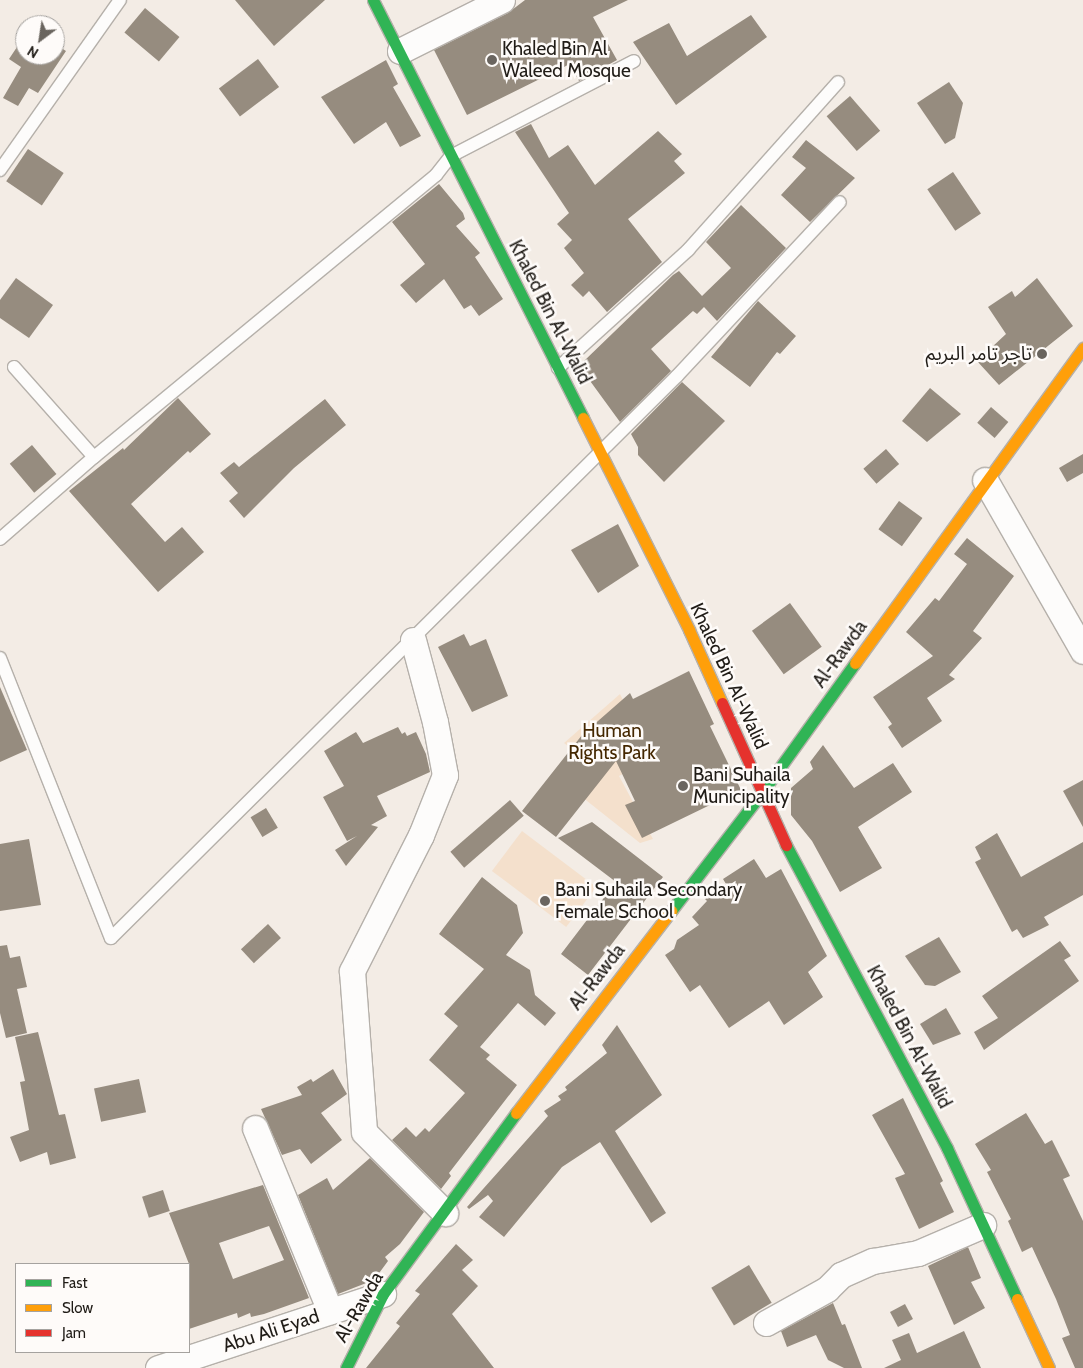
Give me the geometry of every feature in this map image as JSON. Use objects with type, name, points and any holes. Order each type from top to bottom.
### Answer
[{"type":"street","name":"Khaled Bin Al-Walid","points":[[373,0],[600,449],[689,630],[763,791],[779,831],[934,1123],[983,1225],[1042,1366]]},
{"type":"street","points":[[400,51],[502,0]]},
{"type":"street","name":"Al-Rawda","points":[[346,1368],[383,1294],[445,1213],[559,1055],[763,791],[985,480],[1083,348]]},
{"type":"street","points":[[985,480],[1083,651]]},
{"type":"street","points":[[413,640],[436,722],[445,775],[420,835],[352,971],[360,1044],[364,1132],[445,1213]]},
{"type":"street","points":[[255,1128],[330,1311]]},
{"type":"street","points":[[766,1323],[828,1290],[841,1274],[872,1261],[918,1253],[983,1225]]},
{"type":"street","name":"Abu Ali Eyad","points":[[158,1368],[383,1294]]},
{"type":"lane","points":[[0,170],[120,0]]},
{"type":"lane","points":[[0,539],[94,457],[436,175],[451,156],[634,61]]},
{"type":"lane","points":[[558,368],[688,250],[838,82]]},
{"type":"lane","points":[[0,658],[111,938],[413,640],[600,449],[677,376],[840,202]]},
{"type":"lane","points":[[14,367],[94,457]]},
{"type":"green space","name":"Human Rights Park","points":[[620,694],[652,758],[619,776],[653,839],[640,843],[582,797],[601,771],[564,743]]},
{"type":"green space","points":[[522,831],[596,887],[566,927],[492,871]]},
{"type":"building","points":[[235,0],[325,0],[274,46]]},
{"type":"building","name":"Khaled Bin Al Waleed Mosque","points":[[525,0],[628,0],[593,17],[617,60],[579,81],[570,64],[467,115],[434,50],[508,13]]},
{"type":"building","points":[[145,8],[179,37],[159,61],[124,33]]},
{"type":"building","points":[[751,15],[767,37],[676,105],[633,42],[669,23],[687,56]]},
{"type":"building","points":[[15,50],[15,63],[9,59]]},
{"type":"building","points":[[258,59],[279,87],[240,116],[219,88]]},
{"type":"building","points":[[386,60],[398,84],[393,87],[421,136],[400,147],[386,122],[354,144],[321,97]]},
{"type":"building","points":[[18,65],[57,65],[38,93],[29,88],[18,106],[3,98],[21,67]]},
{"type":"building","points":[[949,82],[963,103],[955,138],[945,144],[917,103]]},
{"type":"building","points":[[850,96],[880,131],[857,151],[827,116]]},
{"type":"building","points":[[531,124],[549,158],[568,145],[595,185],[658,131],[682,154],[674,161],[685,173],[628,219],[662,262],[607,312],[589,291],[583,297],[571,285],[584,273],[564,248],[572,240],[557,224],[569,213],[515,132]]},
{"type":"building","points":[[806,140],[855,178],[810,222],[781,195],[806,168],[792,157]]},
{"type":"building","points":[[28,149],[64,173],[42,205],[6,181]]},
{"type":"building","points":[[953,172],[981,213],[955,231],[927,189]]},
{"type":"building","points":[[439,184],[463,213],[465,219],[456,226],[480,253],[475,257],[503,299],[479,316],[471,305],[464,309],[444,279],[416,303],[400,285],[425,264],[392,222]]},
{"type":"building","points":[[741,205],[786,248],[717,321],[704,307],[697,314],[693,311],[651,349],[671,371],[620,422],[585,374],[584,361],[679,271],[702,296],[731,268],[706,242]]},
{"type":"building","points":[[16,278],[53,305],[29,338],[0,318],[0,300]]},
{"type":"building","points":[[1037,278],[1073,326],[999,385],[977,361],[1006,334],[988,307],[1012,291],[1015,297]]},
{"type":"building","points":[[758,301],[796,336],[780,354],[777,352],[750,387],[711,357]]},
{"type":"building","points":[[682,382],[725,421],[664,482],[638,455],[638,447],[631,434]]},
{"type":"building","points":[[930,388],[961,414],[927,442],[902,421]]},
{"type":"building","points":[[178,398],[211,434],[190,453],[188,451],[131,504],[165,542],[182,527],[204,552],[158,592],[69,491],[123,448],[124,450]]},
{"type":"building","points":[[325,399],[346,425],[294,468],[244,518],[229,501],[238,493],[220,473],[234,462],[239,467]]},
{"type":"building","points":[[991,407],[1008,422],[995,438],[977,423]]},
{"type":"building","points":[[32,445],[56,474],[34,493],[10,464]]},
{"type":"building","points":[[886,449],[899,464],[876,484],[863,469]]},
{"type":"building","points":[[1083,454],[1083,473],[1067,482],[1059,468]]},
{"type":"building","points":[[899,501],[922,518],[902,546],[878,529]]},
{"type":"building","points":[[618,524],[639,566],[598,593],[571,550]]},
{"type":"building","points":[[967,538],[1014,576],[973,631],[982,638],[949,675],[955,679],[927,698],[942,721],[902,748],[888,727],[892,724],[873,697],[933,656],[906,632],[935,598],[939,601],[967,564],[954,554]]},
{"type":"building","points":[[790,603],[822,647],[784,674],[752,631]]},
{"type":"building","points":[[464,634],[470,646],[486,639],[508,696],[472,712],[438,647]]},
{"type":"building","points":[[689,671],[714,724],[710,726],[741,790],[642,838],[625,805],[635,801],[616,761],[556,837],[522,811],[582,735],[630,693],[633,699]]},
{"type":"building","points":[[0,687],[27,750],[0,762]]},
{"type":"building","points":[[398,727],[402,734],[405,732],[407,736],[416,732],[426,754],[430,772],[377,796],[387,816],[371,825],[378,827],[346,866],[335,850],[357,836],[347,841],[323,797],[344,786],[324,751],[356,732],[363,743]]},
{"type":"building","points":[[823,745],[854,788],[893,763],[912,792],[858,827],[882,868],[840,892],[812,841],[791,815],[791,788],[813,769],[810,762]]},
{"type":"building","points":[[1083,780],[1083,827],[1063,791]]},
{"type":"building","points":[[510,800],[524,816],[464,868],[450,852]]},
{"type":"building","points":[[266,808],[278,828],[262,837],[251,817]]},
{"type":"building","points":[[592,822],[663,877],[588,975],[561,954],[616,882],[558,838]]},
{"type":"building","points":[[997,833],[1021,877],[1083,842],[1083,895],[1044,917],[1049,925],[1023,938],[1017,929],[1012,932],[975,862],[981,859],[975,847]]},
{"type":"building","points":[[29,839],[41,905],[0,911],[0,844]]},
{"type":"building","points":[[754,859],[766,878],[781,869],[827,956],[808,972],[823,997],[784,1025],[769,1001],[729,1028],[700,985],[690,992],[665,955],[674,949],[677,940],[699,925],[692,917],[707,901],[705,899],[726,884],[723,879]]},
{"type":"building","points":[[482,877],[517,905],[523,933],[506,955],[530,970],[535,995],[556,1013],[545,1026],[518,1003],[480,1047],[490,1055],[486,1059],[517,1085],[449,1173],[451,1176],[441,1189],[392,1140],[406,1127],[416,1137],[425,1128],[429,1132],[465,1093],[429,1060],[458,1026],[444,1014],[484,969],[439,934]]},
{"type":"building","points":[[268,924],[281,938],[254,963],[241,949]]},
{"type":"building","points":[[939,937],[961,972],[935,986],[925,985],[905,956]]},
{"type":"building","points":[[1060,941],[1071,956],[1064,960],[1079,981],[984,1050],[974,1032],[998,1018],[982,996]]},
{"type":"building","points":[[7,945],[10,958],[20,956],[27,987],[17,989],[27,1033],[6,1038],[0,1013],[0,946]]},
{"type":"building","points":[[946,1008],[961,1034],[933,1045],[920,1024]]},
{"type":"building","points":[[617,1025],[662,1095],[615,1131],[666,1213],[651,1223],[600,1142],[562,1167],[504,1237],[479,1217],[493,1201],[488,1195],[469,1209],[467,1207],[548,1116],[544,1111],[561,1100],[558,1096],[567,1090],[565,1087],[607,1053],[602,1045]]},
{"type":"building","points":[[38,1032],[59,1115],[65,1114],[76,1158],[50,1165],[47,1152],[20,1162],[10,1137],[29,1130],[20,1082],[25,1081],[15,1037]]},
{"type":"building","points":[[333,1069],[347,1094],[321,1113],[342,1140],[311,1164],[300,1149],[282,1155],[261,1109],[302,1095],[297,1087],[311,1079],[313,1082]]},
{"type":"building","points":[[139,1079],[146,1112],[101,1122],[94,1089]]},
{"type":"building","points":[[903,1098],[943,1181],[940,1183],[954,1212],[919,1229],[895,1178],[905,1174],[872,1115]]},
{"type":"building","points":[[1026,1113],[1045,1144],[1052,1140],[1070,1176],[1063,1179],[1083,1221],[1083,1368],[1075,1368],[1062,1338],[1070,1335],[1056,1299],[1032,1247],[1022,1252],[1008,1221],[1011,1219],[987,1172],[991,1170],[975,1144]]},
{"type":"building","points":[[370,1158],[424,1212],[400,1244],[385,1257],[388,1261],[374,1280],[338,1294],[298,1195],[327,1178],[333,1190]]},
{"type":"building","points":[[263,1185],[309,1298],[264,1314],[251,1317],[250,1313],[238,1318],[237,1313],[190,1329],[189,1263],[169,1213]],"holes":[[[269,1226],[284,1260],[233,1279],[219,1243]]]},
{"type":"building","points":[[163,1190],[170,1211],[149,1218],[142,1197]]},
{"type":"building","points":[[456,1244],[473,1260],[462,1270],[478,1286],[452,1314],[494,1368],[366,1368],[400,1326],[396,1323],[420,1294],[415,1291]]},
{"type":"building","points":[[968,1247],[981,1278],[971,1282],[985,1308],[954,1325],[928,1266]]},
{"type":"building","points":[[749,1265],[772,1303],[734,1325],[711,1288]]},
{"type":"building","points":[[833,1303],[842,1325],[845,1324],[862,1368],[844,1368],[828,1360],[816,1335],[787,1347],[781,1331]]},
{"type":"building","points":[[905,1304],[913,1319],[898,1327],[890,1312]]},
{"type":"building","points":[[964,1331],[981,1368],[884,1368],[901,1360],[892,1340],[909,1333],[917,1353]]},
{"type":"traffic: fast","points":[[373,0],[583,418]]},
{"type":"traffic: fast","points":[[671,911],[763,791],[855,663]]},
{"type":"traffic: fast","points":[[786,845],[947,1148],[1017,1299]]},
{"type":"traffic: fast","points":[[346,1368],[383,1294],[516,1113]]},
{"type":"traffic: slow","points":[[855,663],[1083,348]]},
{"type":"traffic: slow","points":[[583,418],[689,630],[722,703]]},
{"type":"traffic: slow","points":[[516,1113],[671,911]]},
{"type":"traffic: slow","points":[[1017,1299],[1049,1368]]},
{"type":"traffic: jam","points":[[722,703],[786,845]]},
{"type":"place","name":"Khaled Bin Al Waleed Mosque","points":[[492,60]]},
{"type":"place","name":"تاجر تامر البريم","points":[[1042,354]]},
{"type":"place","name":"Bani Suhaila Municipality","points":[[683,786]]},
{"type":"place","name":"Bani Suhaila Secondary Female School","points":[[545,901]]}]
